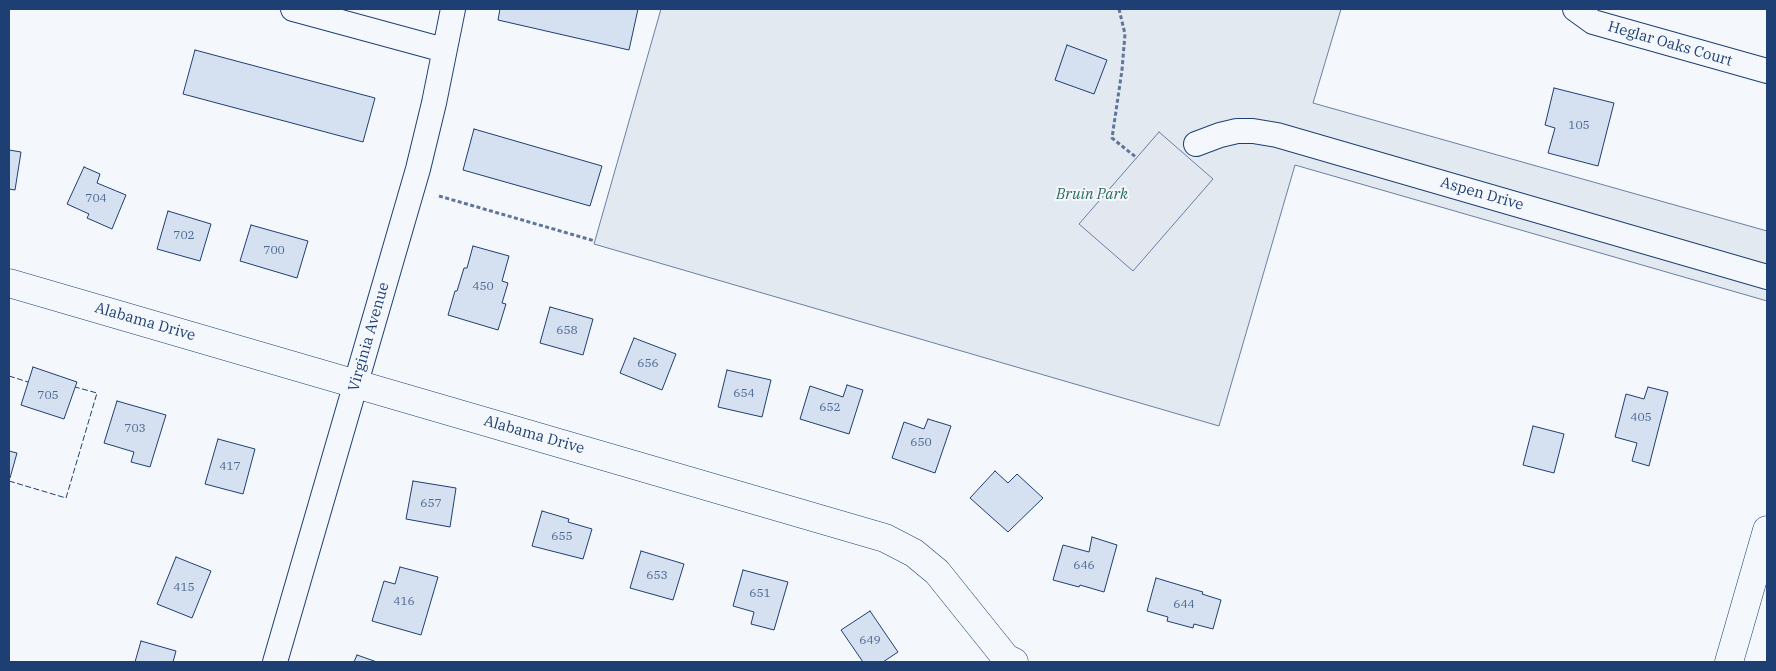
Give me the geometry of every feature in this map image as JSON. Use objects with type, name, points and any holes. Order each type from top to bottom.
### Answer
[{"type":"street","points":[[293,9],[444,50]]},
{"type":"street","name":"Virginia Avenue","points":[[275,662],[418,169],[434,103],[453,9]]},
{"type":"street","name":"Heglar Oaks Court","points":[[1575,9],[1594,22],[1767,71]]},
{"type":"street","name":"Aspen Drive","points":[[1196,144],[1220,134],[1237,131],[1277,135],[1767,277]]},
{"type":"street","name":"Alabama Drive","points":[[9,283],[885,538],[914,553],[937,572],[1008,661]]},
{"type":"street","points":[[1730,662],[1767,530]]},
{"type":"path","points":[[1119,9],[1125,34],[1112,138],[1137,158]]},
{"type":"path","points":[[439,196],[595,241]]},
{"type":"green space","name":"Bruin Park","points":[[661,9],[1341,9],[1313,103],[1767,231],[1767,301],[1295,165],[1219,426],[594,244]]},
{"type":"shaded area","points":[[1159,132],[1213,179],[1133,271],[1079,224]]},
{"type":"building","points":[[500,9],[638,9],[629,50],[498,20]]},
{"type":"building","points":[[1067,45],[1107,60],[1094,94],[1055,80]]},
{"type":"building","points":[[195,50],[375,98],[363,142],[183,94]]},
{"type":"building","points":[[1554,88],[1614,103],[1598,166],[1548,153],[1555,128],[1545,125]]},
{"type":"building","points":[[474,129],[602,166],[590,206],[463,170]]},
{"type":"building","points":[[9,150],[21,152],[15,190],[9,189]]},
{"type":"building","points":[[84,167],[100,174],[97,183],[126,195],[112,229],[87,218],[89,214],[67,204]]},
{"type":"building","points":[[168,211],[211,224],[200,261],[157,249]]},
{"type":"building","points":[[251,225],[308,241],[297,278],[240,261]]},
{"type":"building","points":[[473,246],[509,256],[502,281],[508,283],[502,303],[506,304],[498,330],[448,315],[464,268],[467,268]]},
{"type":"building","points":[[550,307],[593,319],[583,355],[540,343]]},
{"type":"building","points":[[634,338],[676,354],[662,390],[620,373]]},
{"type":"building","points":[[33,367],[77,382],[64,419],[21,405]]},
{"type":"building","points":[[727,370],[771,380],[762,417],[718,407]]},
{"type":"building","points":[[847,385],[863,390],[849,434],[800,419],[810,386],[843,397]]},
{"type":"building","points":[[1648,387],[1668,392],[1649,466],[1632,461],[1637,443],[1615,437],[1626,394],[1644,399]]},
{"type":"building","points":[[117,401],[166,415],[150,467],[131,462],[134,452],[104,443]]},
{"type":"building","points":[[928,419],[951,426],[935,473],[892,458],[904,422],[924,429]]},
{"type":"building","points":[[1533,426],[1564,434],[1554,473],[1523,465]]},
{"type":"building","points":[[218,439],[255,449],[243,494],[205,484]]},
{"type":"building","points":[[9,451],[17,453],[10,478],[9,478]]},
{"type":"building","points":[[995,471],[1008,483],[1017,474],[1043,498],[1008,532],[970,498]]},
{"type":"building","points":[[413,481],[456,488],[450,527],[406,519]]},
{"type":"building","points":[[542,511],[569,519],[568,522],[592,529],[583,559],[532,546]]},
{"type":"building","points":[[1092,537],[1117,545],[1104,592],[1053,580],[1063,545],[1089,552]]},
{"type":"building","points":[[641,551],[684,564],[673,600],[630,588]]},
{"type":"building","points":[[176,557],[211,571],[192,618],[157,604]]},
{"type":"building","points":[[400,567],[438,577],[421,635],[372,621],[384,581],[395,584]]},
{"type":"building","points":[[743,570],[788,582],[774,630],[751,624],[754,612],[733,606]]},
{"type":"building","points":[[1156,578],[1203,592],[1202,594],[1221,600],[1213,629],[1194,624],[1193,628],[1167,621],[1168,617],[1147,611]]},
{"type":"building","points":[[870,611],[898,652],[883,662],[863,662],[841,630]]},
{"type":"building","points":[[141,641],[176,651],[173,662],[135,662]]},
{"type":"building","points":[[357,655],[377,662],[354,662]]},
{"type":"fence","points":[[9,376],[28,382]]},
{"type":"fence","points":[[9,481],[66,498],[97,393],[75,387]]}]
